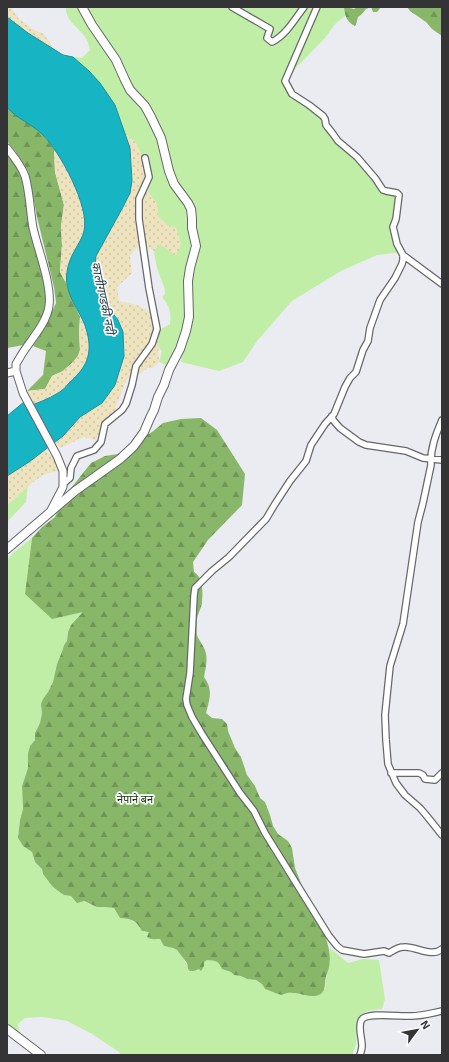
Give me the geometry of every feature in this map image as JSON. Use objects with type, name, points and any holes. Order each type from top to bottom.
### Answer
[{"type":"highway","points":[[7,550],[75,491],[120,459],[134,446],[144,432],[154,410],[169,370],[180,349],[189,317],[188,281],[196,246],[192,228],[191,209],[174,184],[169,171],[161,138],[151,117],[145,106],[130,90],[116,60],[92,25],[82,7]]},
{"type":"highway","points":[[7,1029],[41,1055]]},
{"type":"main road","points":[[7,148],[18,163],[25,178],[33,227],[50,299],[47,316],[16,364],[16,371],[23,393],[57,456],[63,471],[63,487],[51,511]]},
{"type":"main road","points":[[7,373],[16,371]]},
{"type":"street","points":[[232,7],[270,29],[267,38],[272,42],[290,28],[304,7]]},
{"type":"street","points":[[317,7],[285,81],[292,94],[323,116],[326,125],[338,141],[350,150],[363,164],[380,185],[382,190],[399,195],[396,218],[393,227],[397,244],[403,255],[442,284]]},
{"type":"street","points":[[63,484],[70,478],[71,468],[77,456],[94,450],[101,442],[105,424],[122,410],[126,404],[136,366],[152,344],[157,329],[138,219],[139,199],[149,177],[146,158]]},
{"type":"street","points":[[403,255],[403,260],[395,278],[380,300],[370,328],[368,341],[363,350],[356,372],[350,378],[345,387],[334,414],[325,424],[311,445],[306,461],[279,498],[266,519],[229,557],[195,588],[190,673],[186,699],[187,706],[192,717],[202,734],[240,793],[254,811],[265,833],[329,936],[337,946],[342,950],[364,954],[384,951],[389,953],[398,948],[404,947],[410,947],[426,952],[439,951],[442,949]]},
{"type":"street","points":[[332,416],[333,420],[340,428],[359,442],[373,447],[378,446],[406,451],[423,458],[442,460]]},
{"type":"street","points":[[442,420],[432,446],[430,459],[431,465],[418,522],[403,624],[390,666],[385,715],[388,764],[396,783],[405,795],[420,808],[442,835]]},
{"type":"street","points":[[392,773],[419,772],[425,779],[435,780],[442,773]]},
{"type":"street","points":[[360,1055],[362,1048],[360,1024],[363,1018],[370,1016],[412,1016],[442,1011]]},
{"type":"green space","points":[[66,7],[80,7],[111,57],[127,90],[146,115],[185,205],[187,227],[191,242],[185,277],[183,332],[172,357],[166,365],[159,362],[162,351],[157,346],[158,331],[170,324],[170,313],[167,303],[162,297],[165,294],[165,290],[157,269],[154,251],[160,244],[168,226],[158,216],[158,206],[149,193],[144,161],[136,143],[125,133],[115,105],[89,71],[73,57],[82,58],[90,50],[82,33],[70,20],[66,12]]},
{"type":"green space","points":[[85,7],[345,7],[345,16],[335,24],[325,38],[295,69],[287,82],[294,94],[322,112],[328,126],[384,188],[393,188],[401,195],[396,232],[404,252],[377,255],[341,271],[292,301],[257,341],[243,362],[219,371],[181,362],[191,293],[195,224],[177,185],[170,158]]},
{"type":"green space","points":[[345,7],[354,9],[357,7],[371,7],[366,9],[358,17],[355,26],[350,23],[347,18],[344,11]]},
{"type":"green space","points":[[371,7],[381,7],[377,12],[373,12]]},
{"type":"green space","points":[[407,7],[442,7],[442,36],[410,11]]},
{"type":"green space","points":[[7,107],[21,119],[34,127],[44,136],[54,149],[55,172],[64,205],[61,226],[62,245],[60,272],[80,317],[80,350],[78,356],[63,371],[52,376],[45,389],[27,391],[43,375],[46,351],[33,346],[44,329],[56,303],[54,287],[37,217],[28,171],[7,141]]},
{"type":"green space","points":[[7,152],[20,172],[24,185],[47,294],[46,308],[38,324],[24,345],[7,348]]},
{"type":"green space","name":"नेपाने बन","points":[[201,418],[217,430],[245,474],[242,505],[208,540],[193,562],[194,572],[201,581],[202,589],[202,603],[197,619],[197,636],[206,654],[204,677],[209,686],[210,694],[206,713],[212,718],[222,719],[227,724],[228,731],[235,748],[241,757],[247,775],[255,786],[260,798],[265,802],[273,826],[278,834],[288,841],[292,848],[295,868],[314,917],[323,932],[329,951],[330,961],[324,989],[322,993],[315,996],[294,993],[286,993],[282,995],[278,994],[265,989],[262,984],[256,980],[234,975],[231,972],[222,969],[218,962],[215,961],[207,960],[204,962],[204,966],[201,971],[199,969],[190,971],[187,963],[177,950],[164,946],[160,939],[148,938],[149,932],[142,931],[132,920],[120,918],[114,908],[97,907],[84,901],[77,903],[71,896],[64,895],[53,887],[43,874],[42,869],[35,862],[32,852],[23,846],[18,838],[23,809],[22,786],[28,768],[28,753],[30,746],[35,740],[35,733],[40,723],[42,713],[41,704],[53,682],[57,664],[67,641],[68,632],[71,625],[83,612],[52,619],[25,594],[32,538],[42,527],[55,517],[64,497],[91,463],[105,456],[118,454],[163,423],[181,419]]},
{"type":"green space","points":[[28,485],[26,502],[7,522],[7,505]]},
{"type":"green space","points":[[32,538],[25,594],[84,612],[71,625],[68,632],[67,641],[57,664],[53,682],[43,699],[40,723],[35,733],[35,740],[30,746],[28,753],[28,768],[22,786],[23,809],[18,838],[23,846],[32,852],[35,862],[42,869],[43,874],[64,895],[71,896],[97,907],[114,908],[120,918],[134,921],[142,931],[149,932],[151,939],[160,939],[164,946],[178,951],[188,969],[194,971],[204,966],[204,962],[207,959],[214,960],[218,962],[223,969],[234,975],[256,980],[262,984],[265,989],[282,995],[291,993],[307,995],[325,989],[330,959],[330,948],[348,963],[363,959],[379,960],[385,999],[382,1009],[367,1011],[357,1019],[356,1045],[352,1055],[121,1055],[119,1052],[92,1034],[67,1021],[43,1017],[25,1018],[18,1024],[20,1035],[7,1025],[7,560],[14,552]]},
{"type":"sand","points":[[7,7],[11,7],[19,19],[34,30],[44,34],[54,49],[28,33],[7,17]]},
{"type":"sand","points":[[125,133],[136,143],[144,161],[149,193],[158,206],[158,216],[168,226],[176,227],[181,244],[176,256],[160,244],[154,251],[144,248],[134,250],[130,256],[132,273],[117,287],[119,301],[137,305],[149,311],[158,331],[159,362],[153,368],[148,368],[138,375],[131,375],[126,381],[115,410],[105,422],[96,440],[84,437],[60,448],[55,442],[81,417],[101,403],[109,393],[119,373],[122,362],[124,340],[122,329],[113,312],[100,296],[96,286],[95,269],[96,257],[100,248],[130,193],[132,183],[130,152]]},
{"type":"sand","points":[[54,149],[65,166],[76,188],[84,211],[85,222],[84,231],[68,268],[66,283],[60,272],[62,245],[61,226],[64,205],[55,172]]},
{"type":"sand","points":[[80,317],[86,331],[89,345],[87,360],[84,366],[72,382],[58,393],[32,405],[27,391],[45,389],[52,376],[63,371],[78,356],[80,350]]},
{"type":"sand","points":[[44,450],[54,458],[60,470],[46,474],[37,479],[7,505],[7,476]]},
{"type":"water","points":[[7,17],[28,33],[63,55],[73,57],[100,83],[115,105],[130,148],[132,181],[130,193],[96,256],[95,267],[95,282],[98,292],[102,300],[118,320],[123,332],[124,356],[115,385],[102,403],[80,417],[63,436],[29,462],[7,476],[7,416],[24,402],[27,407],[43,401],[62,390],[84,366],[87,360],[89,340],[83,320],[71,297],[67,285],[67,271],[69,262],[82,238],[84,231],[85,221],[83,208],[72,180],[50,143],[39,131],[15,115],[7,107]]},
{"type":"water label","name":"कालीगण्डकी नदी","points":[[103,298]]}]
